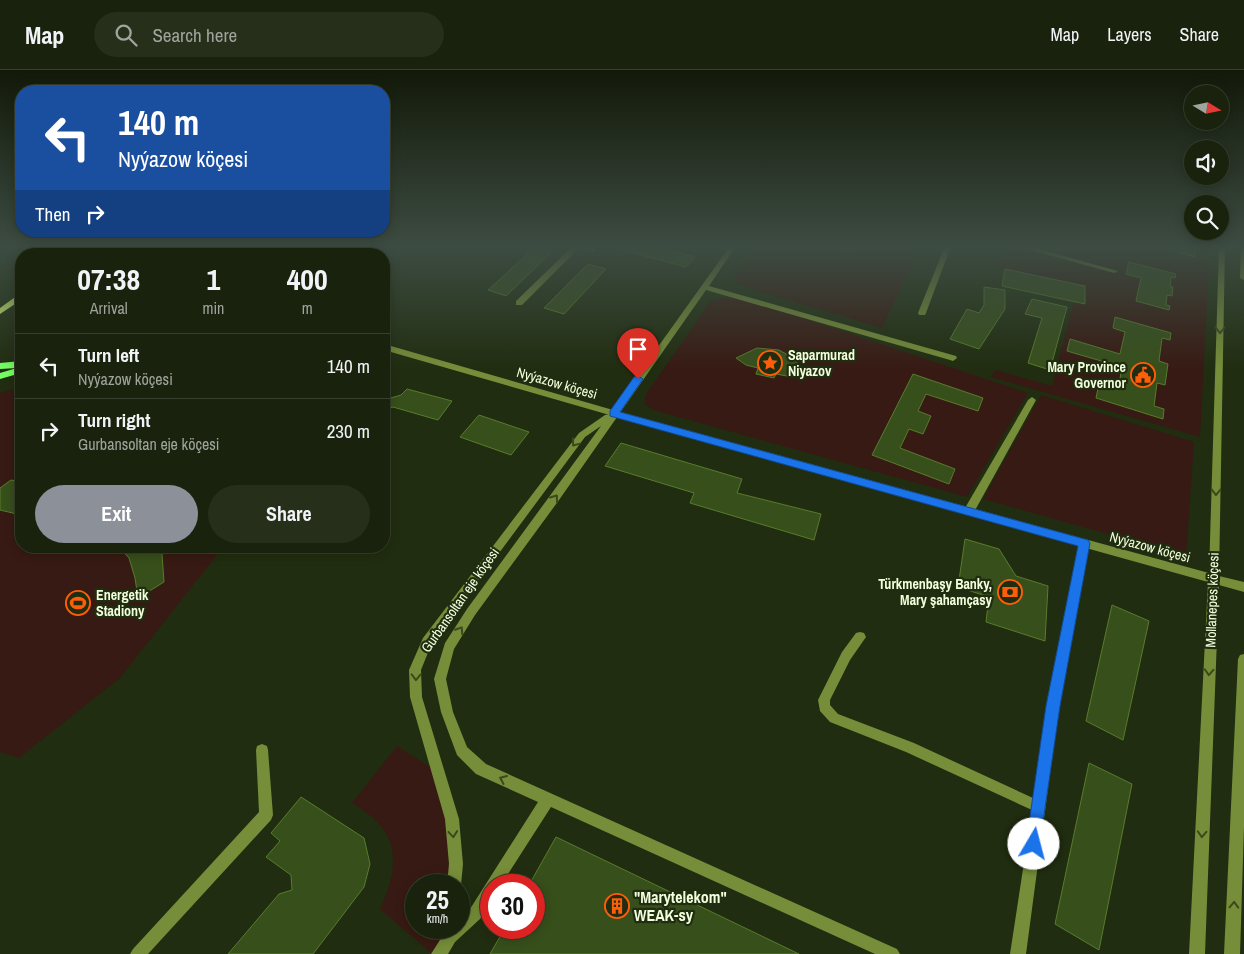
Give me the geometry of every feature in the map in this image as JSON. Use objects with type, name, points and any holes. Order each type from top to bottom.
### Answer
[{"type":"main road","points":[[0,312],[15,301]]},
{"type":"main road","points":[[0,366],[15,365]]},
{"type":"main road","points":[[0,376],[15,372]]},
{"type":"street","points":[[519,303],[536,287]]},
{"type":"street","name":"Gurbansoltan eje köçesi","points":[[704,287],[449,647],[440,679],[447,712],[462,751],[481,769],[892,954]]},
{"type":"street","points":[[705,287],[953,358]]},
{"type":"street","points":[[922,312],[932,287]]},
{"type":"street","name":"Mollanepes köçesi","points":[[1197,954],[1214,579],[1221,287]]},
{"type":"street","name":"Nyýazow köçesi","points":[[390,349],[613,413],[1244,587]]},
{"type":"street","points":[[969,511],[1032,400]]},
{"type":"street","name":"Gurbansoltan eje köçesi","points":[[455,874],[456,864],[452,819],[416,697],[415,670],[427,642],[582,434],[613,413]]},
{"type":"street","points":[[1018,954],[1053,706],[1084,543]]},
{"type":"street","points":[[860,637],[846,656],[824,700],[824,707],[834,718],[909,747],[1039,807]]},
{"type":"street","points":[[1232,954],[1244,659]]},
{"type":"street","points":[[138,954],[266,815],[262,750]]},
{"type":"street","points":[[500,874],[548,799]]},
{"type":"street","points":[[470,918],[480,906]]},
{"type":"street","points":[[439,954],[447,939]]},
{"type":"shaded area","points":[[746,287],[901,287],[882,328]]},
{"type":"shaded area","points":[[1085,287],[1208,287],[1200,437],[991,377],[995,370],[1052,386],[1072,308]]},
{"type":"shaded area","points":[[734,295],[1028,393],[967,497],[653,410],[644,403],[646,394],[711,301]]},
{"type":"shaded area","name":"Energetik Stadiony","points":[[15,389],[15,553],[218,553],[120,678],[19,758],[0,752],[0,393]]},
{"type":"shaded area","points":[[1041,395],[1194,442],[1186,556],[983,499]]},
{"type":"shaded area","points":[[397,746],[438,772],[452,819],[454,874],[405,874],[405,931],[380,909],[387,892],[393,862],[392,849],[387,836],[380,825],[352,803]]},
{"type":"shaded area","points":[[415,939],[448,939],[432,954]]},
{"type":"building","points":[[491,287],[515,287],[506,296],[488,290]]},
{"type":"building","points":[[565,287],[589,287],[564,314],[544,308]]},
{"type":"building","points":[[984,287],[1005,290],[1005,309],[979,349],[950,339],[967,309],[979,313],[984,305]]},
{"type":"building","points":[[1008,287],[1085,287],[1085,304]]},
{"type":"building","points":[[1139,287],[1173,287],[1172,296],[1167,295],[1166,305],[1170,306],[1169,310],[1136,301]]},
{"type":"building","points":[[1032,299],[1067,307],[1050,370],[1028,363],[1042,318],[1025,314]]},
{"type":"building","name":"Mary Province Governor","points":[[1115,317],[1171,333],[1170,340],[1162,338],[1159,361],[1168,364],[1165,385],[1157,383],[1154,406],[1164,409],[1163,419],[1096,398],[1099,384],[1118,390],[1122,367],[1067,351],[1070,339],[1120,354],[1125,332],[1113,328]]},
{"type":"building","points":[[757,348],[779,350],[800,365],[804,374],[799,373],[787,376],[776,374],[774,378],[756,374],[758,368],[746,365],[736,358]]},
{"type":"building","points":[[913,374],[983,398],[978,411],[926,394],[918,411],[931,416],[923,434],[909,429],[900,448],[955,469],[949,484],[872,455]]},
{"type":"building","points":[[407,389],[452,401],[438,420],[393,407],[390,408],[390,398],[401,395]]},
{"type":"building","points":[[479,415],[529,432],[511,455],[460,437]]},
{"type":"building","points":[[621,443],[742,479],[737,493],[821,514],[814,540],[690,503],[694,493],[605,466]]},
{"type":"building","points":[[11,480],[15,481],[15,514],[0,510],[0,488]]},
{"type":"building","name":"Türkmenbaşy Banky, Mary şahamçasy","points":[[965,539],[999,549],[1016,576],[1048,586],[1045,641],[986,622],[989,597],[958,587]]},
{"type":"building","points":[[124,553],[161,553],[164,582],[138,598],[129,558]]},
{"type":"building","points":[[1112,605],[1149,621],[1123,740],[1086,721]]},
{"type":"building","points":[[1089,763],[1132,784],[1099,950],[1055,924]]},
{"type":"building","points":[[301,797],[364,838],[370,864],[364,887],[313,954],[228,954],[279,894],[292,890],[291,875],[266,857],[280,841],[271,833]]},
{"type":"building","name":"\"Marytelekom\" WEAK-sy","points":[[556,837],[799,954],[490,954],[499,939],[545,939],[545,874],[535,874]]},
{"type":"place","name":"Saparmurad Niyazov","points":[[770,363]]},
{"type":"place","name":"Mary Province Governor","points":[[1143,375]]},
{"type":"place","name":"Türkmenbaşy Banky, Mary şahamçasy","points":[[1010,592]]},
{"type":"place","name":"Energetik Stadiony","points":[[78,603]]},
{"type":"place","name":"\"Marytelekom\" WEAK-sy","points":[[617,906]]},
{"type":"route","points":[[638,379],[613,413],[1084,543],[1053,706],[1034,844]]}]
